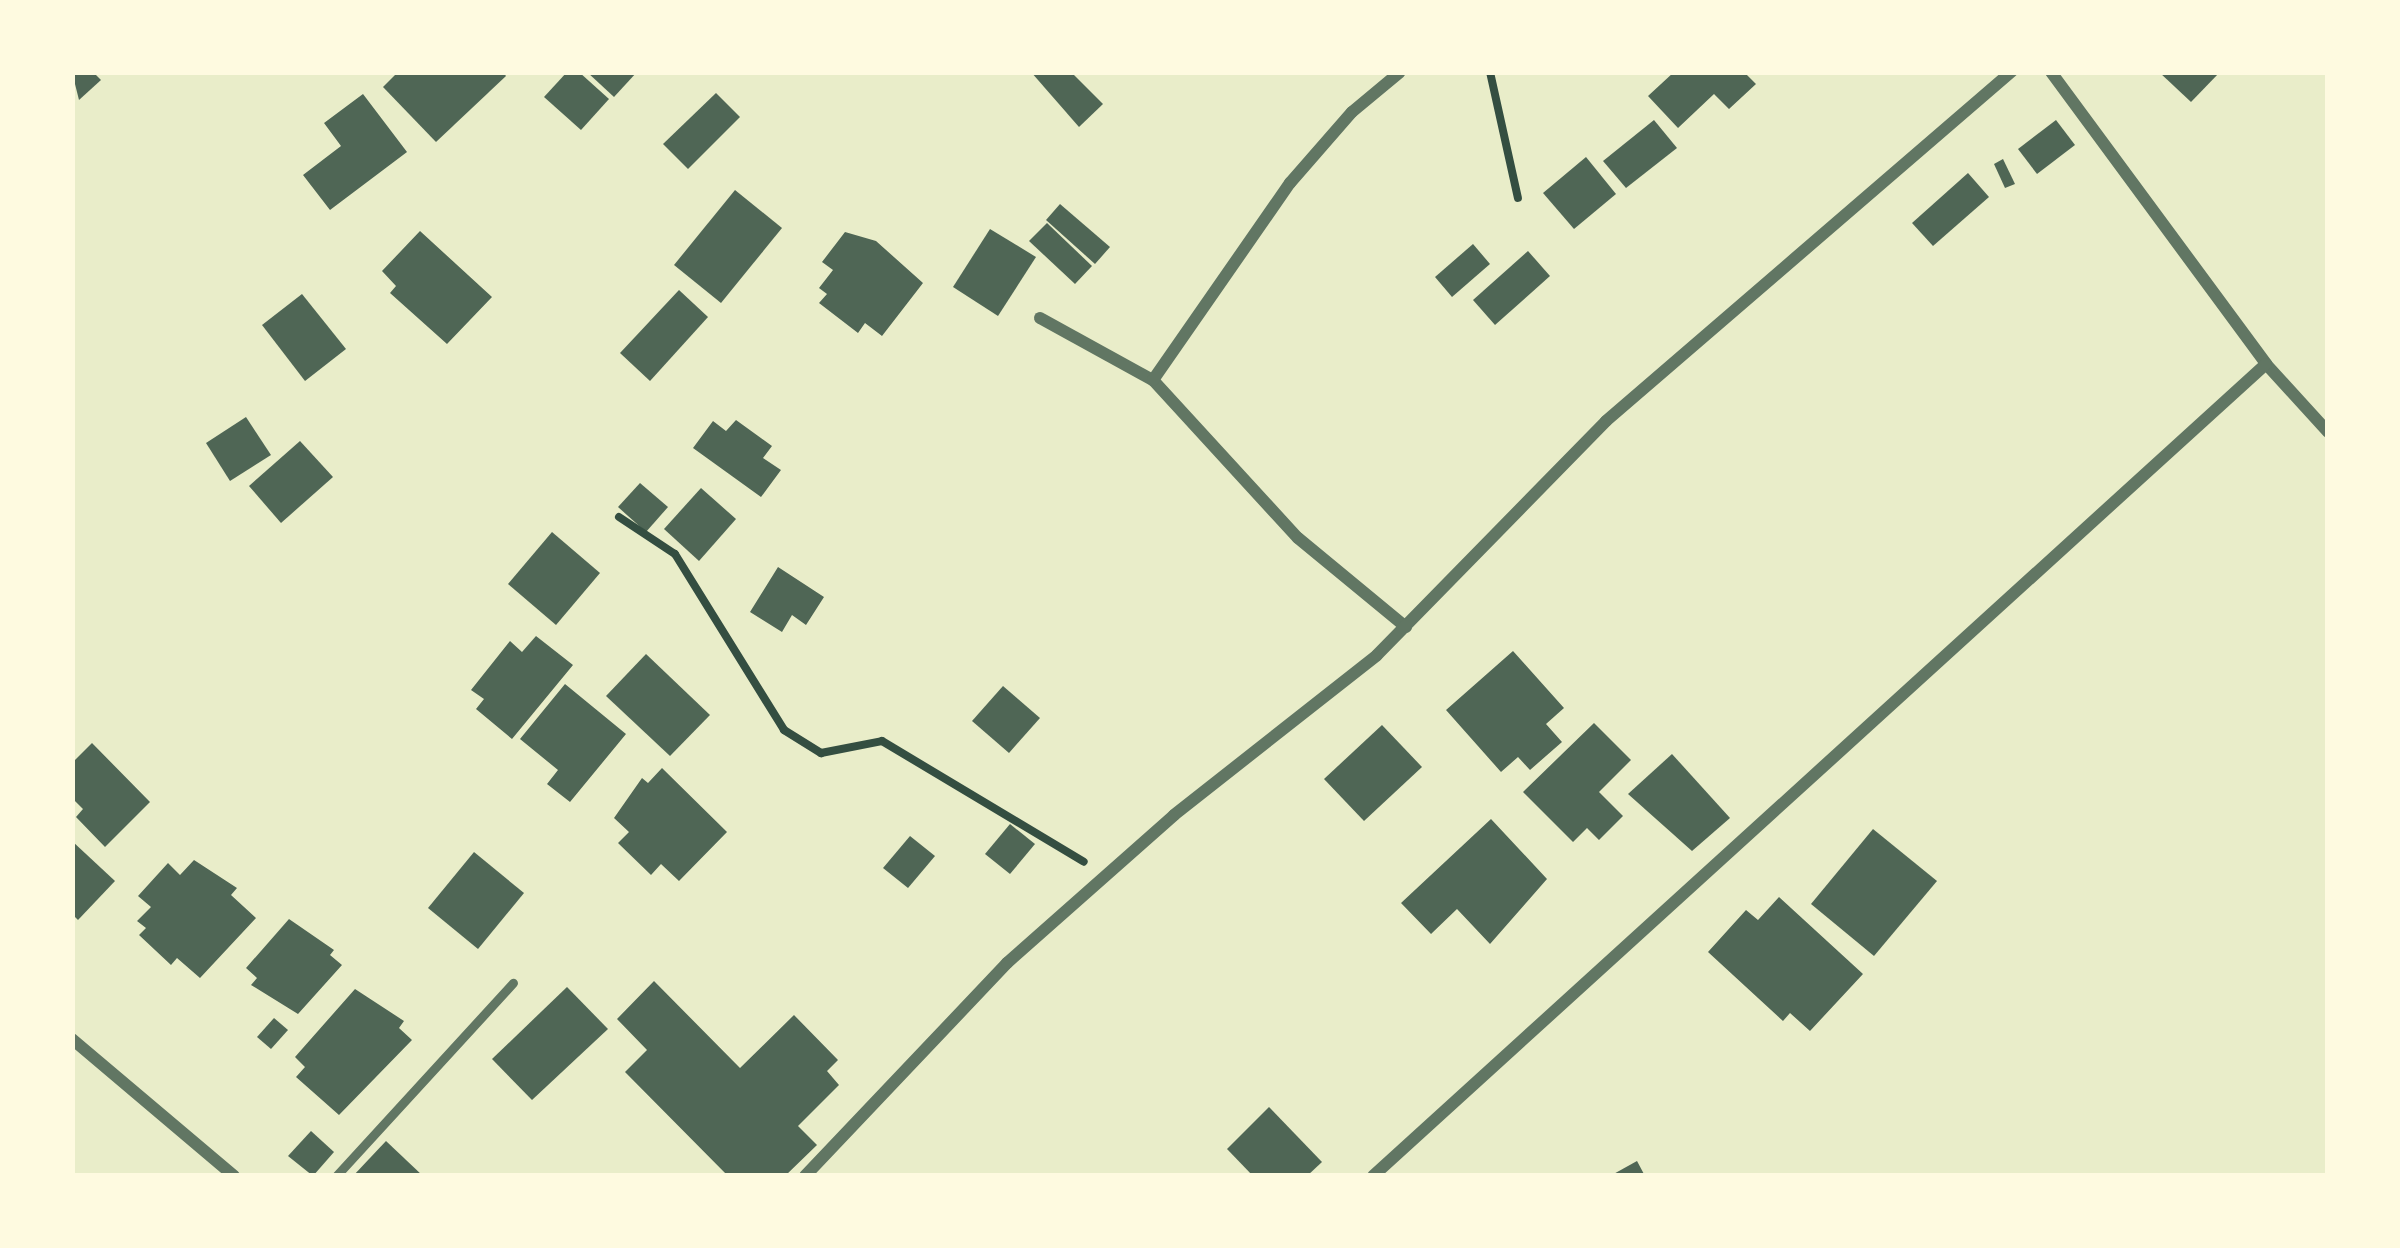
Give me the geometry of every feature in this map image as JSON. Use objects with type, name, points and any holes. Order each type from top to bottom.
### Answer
[{"type":"street","points":[[1153,380],[1290,183],[1352,112],[1400,72]]},
{"type":"street","points":[[805,1176],[1007,963],[1406,627],[1620,407],[2011,72]]},
{"type":"street","points":[[2051,72],[2266,364],[2328,432]]},
{"type":"street","points":[[1040,318],[1153,380],[1298,538],[1406,627]]},
{"type":"street","points":[[1373,1176],[2266,364]]},
{"type":"street","points":[[72,1039],[233,1176]]},
{"type":"lane","points":[[336,1176],[513,983]]},
{"type":"path","points":[[1490,72],[1518,198]]},
{"type":"path","points":[[619,517],[675,554],[784,730],[821,753],[882,741],[1107,876]]},
{"type":"building","points":[[72,72],[93,72],[101,80],[79,100]]},
{"type":"building","points":[[398,72],[503,72],[506,76],[436,142],[383,87]]},
{"type":"building","points":[[567,72],[579,72],[609,99],[581,130],[544,97]]},
{"type":"building","points":[[587,72],[637,72],[614,97]]},
{"type":"building","points":[[1031,72],[1071,72],[1103,104],[1079,127]]},
{"type":"building","points":[[1674,72],[1744,72],[1756,84],[1729,109],[1714,94],[1678,128],[1648,96]]},
{"type":"building","points":[[2159,72],[2220,72],[2191,102]]},
{"type":"building","points":[[716,93],[740,117],[688,169],[663,144]]},
{"type":"building","points":[[363,94],[407,152],[330,210],[303,175],[341,146],[324,123]]},
{"type":"building","points":[[1654,120],[1677,148],[1626,188],[1603,161]]},
{"type":"building","points":[[2056,120],[2075,145],[2037,174],[2018,149]]},
{"type":"building","points":[[1586,157],[1616,194],[1574,229],[1543,193]]},
{"type":"building","points":[[2003,159],[2015,184],[2005,188],[1994,164]]},
{"type":"building","points":[[1968,173],[1989,197],[1933,246],[1912,223]]},
{"type":"building","points":[[735,190],[782,228],[721,303],[674,265]]},
{"type":"building","points":[[1060,204],[1110,247],[1095,264],[1046,220]]},
{"type":"building","points":[[1047,223],[1092,266],[1075,284],[1029,241]]},
{"type":"building","points":[[990,229],[1036,257],[998,316],[953,287]]},
{"type":"building","points":[[420,231],[492,297],[447,344],[390,293],[396,286],[382,271]]},
{"type":"building","points":[[845,232],[876,241],[923,283],[882,336],[865,323],[858,333],[819,303],[827,294],[819,288],[833,270],[822,262]]},
{"type":"building","points":[[1473,244],[1490,264],[1452,297],[1435,277]]},
{"type":"building","points":[[1528,251],[1550,276],[1495,325],[1473,300]]},
{"type":"building","points":[[679,290],[708,317],[650,381],[620,353]]},
{"type":"building","points":[[302,294],[346,349],[305,381],[262,325]]},
{"type":"building","points":[[246,417],[271,455],[230,481],[206,443]]},
{"type":"building","points":[[736,420],[772,446],[763,458],[781,470],[761,497],[693,448],[713,421],[726,431]]},
{"type":"building","points":[[300,441],[333,477],[281,523],[249,486]]},
{"type":"building","points":[[640,483],[668,507],[646,532],[618,507]]},
{"type":"building","points":[[701,488],[736,519],[699,561],[664,529]]},
{"type":"building","points":[[552,532],[600,573],[556,625],[508,584]]},
{"type":"building","points":[[778,567],[824,597],[806,625],[792,615],[782,632],[750,612]]},
{"type":"building","points":[[536,636],[573,665],[512,739],[476,709],[484,699],[471,690],[510,641],[522,652]]},
{"type":"building","points":[[1513,651],[1564,708],[1546,724],[1562,742],[1530,770],[1518,757],[1501,772],[1446,710]]},
{"type":"building","points":[[646,654],[710,715],[670,756],[606,696]]},
{"type":"building","points":[[565,684],[626,734],[570,802],[547,784],[558,770],[520,739]]},
{"type":"building","points":[[1003,686],[1040,718],[1009,753],[972,721]]},
{"type":"building","points":[[1594,723],[1631,760],[1599,792],[1623,816],[1599,840],[1587,828],[1573,842],[1523,792]]},
{"type":"building","points":[[1382,725],[1422,767],[1364,821],[1324,779]]},
{"type":"building","points":[[92,743],[150,802],[105,847],[76,817],[83,809],[72,798],[72,763]]},
{"type":"building","points":[[1672,754],[1730,818],[1692,851],[1628,794]]},
{"type":"building","points":[[662,768],[727,832],[679,881],[661,864],[651,875],[618,843],[629,832],[614,818],[642,778],[648,783]]},
{"type":"building","points":[[1491,819],[1547,879],[1490,944],[1457,909],[1431,934],[1401,903]]},
{"type":"building","points":[[1010,824],[1035,844],[1010,874],[985,854]]},
{"type":"building","points":[[1873,829],[1937,881],[1874,956],[1811,904]]},
{"type":"building","points":[[910,836],[935,856],[908,888],[883,868]]},
{"type":"building","points":[[72,841],[115,881],[78,920],[72,914]]},
{"type":"building","points":[[474,852],[524,893],[478,949],[428,908]]},
{"type":"building","points":[[194,860],[237,888],[231,895],[256,918],[200,978],[177,958],[171,965],[139,935],[146,928],[137,921],[151,907],[138,896],[168,863],[180,875]]},
{"type":"building","points":[[1779,897],[1863,974],[1810,1031],[1790,1013],[1783,1021],[1708,952],[1746,910],[1758,920]]},
{"type":"building","points":[[289,919],[334,950],[330,955],[342,965],[298,1014],[251,985],[257,978],[246,968]]},
{"type":"building","points":[[654,981],[740,1068],[794,1015],[838,1060],[827,1071],[839,1085],[798,1126],[817,1145],[785,1176],[728,1176],[625,1072],[647,1050],[617,1019]]},
{"type":"building","points":[[567,987],[608,1029],[532,1100],[492,1059]]},
{"type":"building","points":[[355,989],[404,1021],[399,1028],[412,1040],[339,1115],[296,1077],[305,1067],[295,1057]]},
{"type":"building","points":[[274,1018],[288,1030],[271,1049],[257,1037]]},
{"type":"building","points":[[1269,1107],[1322,1162],[1307,1176],[1253,1176],[1227,1149]]},
{"type":"building","points":[[311,1131],[334,1152],[313,1176],[288,1156]]},
{"type":"building","points":[[386,1141],[423,1176],[353,1176]]},
{"type":"building","points":[[1637,1161],[1645,1176],[1610,1176]]}]
